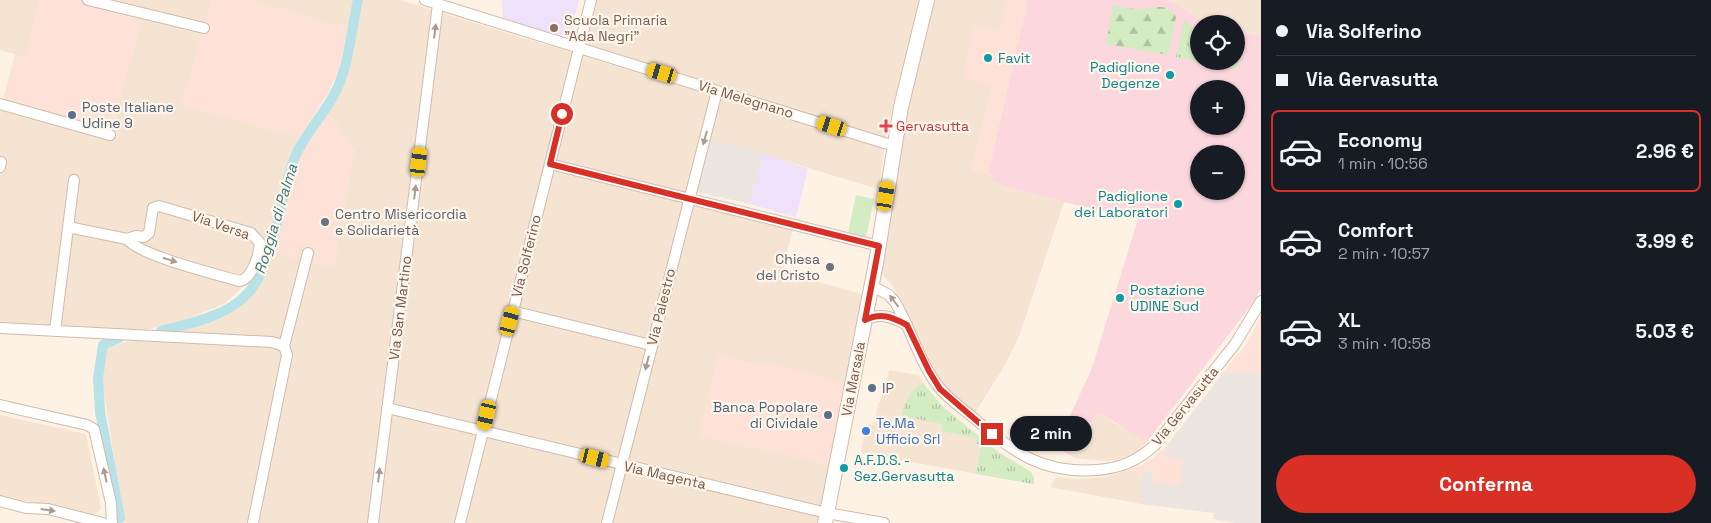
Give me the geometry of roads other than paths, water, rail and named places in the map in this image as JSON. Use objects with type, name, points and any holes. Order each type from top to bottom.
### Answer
[{"type":"street","points":[[88,0],[204,28]]},
{"type":"street","name":"Via Melegnano","points":[[425,0],[894,146]]},
{"type":"street","name":"Via Solferino","points":[[460,523],[591,0]]},
{"type":"street","name":"Via Marsala","points":[[826,518],[872,286],[894,146],[927,0]]},
{"type":"street","name":"Via San Martino","points":[[373,523],[438,4]]},
{"type":"street","name":"Via Palestro","points":[[608,523],[651,345],[717,91]]},
{"type":"street","points":[[0,104],[110,135]]},
{"type":"street","points":[[550,164],[879,246]]},
{"type":"street","points":[[54,331],[74,180]]},
{"type":"street","name":"Via Versa","points":[[68,227],[127,239],[148,236],[151,212],[153,208],[159,206],[251,233],[260,243],[250,275],[245,280],[239,281],[151,254],[136,247],[127,239]]},
{"type":"street","points":[[253,523],[287,355],[284,346],[308,253]]},
{"type":"street","name":"Via Gervasutta","points":[[872,286],[889,295],[907,325],[929,371],[940,389],[992,434],[1025,456],[1051,468],[1086,471],[1125,465],[1144,455],[1155,445],[1225,357],[1261,301]]},
{"type":"street","points":[[512,311],[651,345]]},
{"type":"street","points":[[865,320],[874,315],[883,315],[907,325]]},
{"type":"street","points":[[0,328],[272,342],[284,346]]},
{"type":"street","points":[[0,405],[87,425],[94,429],[111,503],[112,523]]},
{"type":"street","name":"Via Magenta","points":[[387,408],[622,465],[826,518],[884,523]]},
{"type":"street","points":[[0,501],[26,508],[48,509],[103,523]]},
{"type":"waterway","name":"Roggia di Palma","points":[[161,331],[218,314],[238,302],[256,282],[264,267],[270,249],[294,159],[302,142],[334,95],[343,73],[358,0]]},
{"type":"waterway","name":"Roggia di Palma","points":[[119,338],[103,345],[98,378],[100,412],[120,518]]},
{"type":"place","name":"Scuola Primaria \"Ada Negri\"","points":[[554,28]]},
{"type":"place","name":"Favit","points":[[988,58]]},
{"type":"place","name":"Padiglione Degenze","points":[[1170,75]]},
{"type":"place","name":"Poste Italiane Udine 9","points":[[72,115]]},
{"type":"place","name":"Gervasutta","points":[[886,126]]},
{"type":"place","name":"Padiglione dei Laboratori","points":[[1178,204]]},
{"type":"place","name":"Centro Misericordia e Solidarietà","points":[[325,222]]},
{"type":"place","name":"Chiesa del Cristo","points":[[830,267]]},
{"type":"place","name":"Postazione UDINE Sud","points":[[1120,298]]},
{"type":"place","name":"IP","points":[[872,388]]},
{"type":"place","name":"Banca Popolare di Cividale","points":[[828,415]]},
{"type":"place","name":"Te.Ma Ufficio Srl","points":[[866,431]]},
{"type":"place","name":"A.F.D.S. - Sez.Gervasutta","points":[[844,468]]}]
